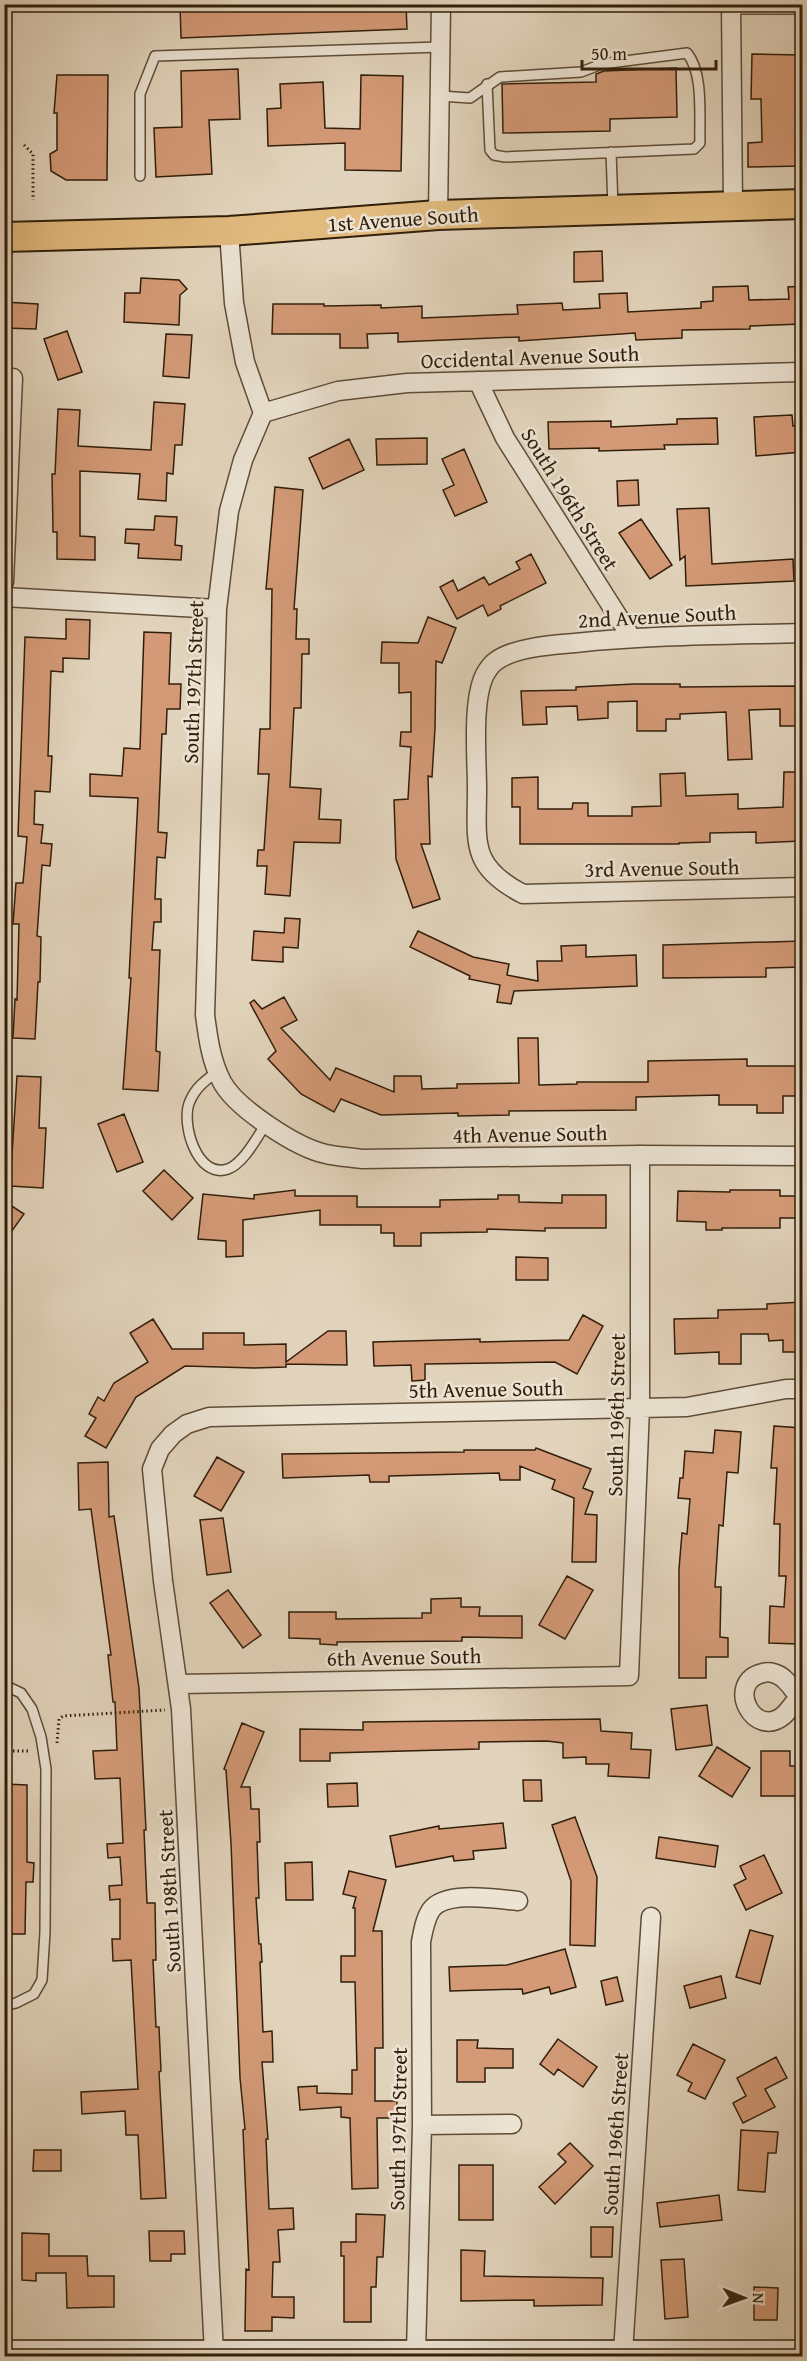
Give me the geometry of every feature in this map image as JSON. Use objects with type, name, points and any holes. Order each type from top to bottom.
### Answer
[{"type":"main road","name":"1st Avenue South","points":[[4,237],[229,231],[438,215],[802,204]]},
{"type":"street","points":[[438,215],[441,4]]},
{"type":"street","points":[[731,7],[733,206]]},
{"type":"street","points":[[229,231],[236,315],[245,362],[263,413]]},
{"type":"street","name":"Occidental Avenue South","points":[[263,413],[339,391],[407,383],[802,372]]},
{"type":"street","points":[[4,582],[13,378]]},
{"type":"street","name":"South 196th Street","points":[[478,381],[505,438],[631,637]]},
{"type":"street","name":"South 197th Street","points":[[263,413],[243,460],[228,511],[217,609],[205,1016],[210,1051],[222,1083],[236,1100],[266,1124]]},
{"type":"street","points":[[4,597],[217,609]]},
{"type":"street","name":"2nd Avenue South","points":[[523,894],[502,883],[487,868],[479,849],[477,826],[478,696],[486,673],[496,661],[542,646],[631,637],[802,633]]},
{"type":"street","name":"3rd Avenue South","points":[[523,894],[802,887]]},
{"type":"street","name":"4th Avenue South","points":[[266,1124],[287,1137],[324,1154],[362,1159],[640,1155],[802,1156]]},
{"type":"street","name":"South 196th Street","points":[[629,1676],[640,1408],[640,1155]]},
{"type":"street","name":"5th Avenue South","points":[[173,1434],[187,1424],[209,1417],[687,1407],[786,1389],[802,1389]]},
{"type":"street","name":"South 198th Street","points":[[173,1434],[160,1449],[152,1469],[164,1581],[182,1709],[214,2355]]},
{"type":"street","name":"6th Avenue South","points":[[179,1684],[629,1676]]},
{"type":"street","name":"South 197th Street","points":[[408,2354],[422,2125],[421,1942],[425,1923],[432,1908],[460,1897],[518,1900]]},
{"type":"street","name":"South 196th Street","points":[[623,2353],[651,1917]]},
{"type":"street","points":[[422,2125],[512,2124]]},
{"type":"street","points":[[5,2353],[577,2355],[802,2352]]},
{"type":"lane","points":[[731,7],[802,9]]},
{"type":"lane","points":[[140,176],[140,94],[155,56],[440,47]]},
{"type":"lane","points":[[440,96],[470,98],[487,84],[500,77],[581,72],[602,64],[687,53],[693,60],[698,79],[700,143],[694,149],[504,157],[494,155],[490,150],[487,84]]},
{"type":"lane","points":[[611,152],[613,210]]},
{"type":"lane","points":[[218,1071],[198,1086],[188,1103],[188,1134],[203,1162],[212,1168],[227,1170],[238,1162],[266,1124]]},
{"type":"lane","points":[[4,1686],[21,1693],[32,1709],[43,1751],[46,1780],[45,1932],[42,1980],[34,1994],[16,2004],[4,2006]]},
{"type":"path","points":[[24,145],[33,154],[33,200]]},
{"type":"path","points":[[4,1751],[43,1751],[56,1746],[57,1724],[63,1716],[182,1709]]},
{"type":"building","points":[[180,4],[406,4],[407,29],[181,38]]},
{"type":"building","points":[[752,54],[802,55],[802,166],[748,167],[748,143],[762,142],[761,99],[751,99]]},
{"type":"building","points":[[676,68],[677,117],[610,119],[610,131],[503,133],[502,84],[596,82],[596,74],[604,71]]},
{"type":"building","points":[[238,69],[240,119],[209,120],[212,174],[156,177],[154,128],[182,127],[181,71]]},
{"type":"building","points":[[57,75],[108,75],[107,180],[66,180],[51,171],[50,154],[57,150],[57,113],[54,113]]},
{"type":"building","points":[[361,75],[403,76],[401,171],[345,170],[345,143],[268,146],[267,109],[281,108],[280,84],[323,82],[325,128],[360,129]]},
{"type":"building","points":[[602,251],[603,281],[574,282],[574,252]]},
{"type":"building","points":[[141,278],[179,280],[187,289],[180,295],[179,325],[124,322],[125,293],[140,293]]},
{"type":"building","points":[[748,286],[749,300],[789,299],[788,287],[802,286],[802,324],[750,326],[750,329],[682,330],[682,338],[636,340],[635,333],[519,341],[519,337],[398,342],[398,333],[367,334],[368,348],[340,348],[340,334],[272,334],[273,304],[381,305],[381,308],[422,306],[422,318],[518,314],[517,305],[562,303],[563,310],[600,308],[599,294],[627,293],[628,312],[701,308],[701,302],[713,301],[713,287]]},
{"type":"building","points":[[4,302],[38,304],[36,329],[4,328]]},
{"type":"building","points":[[67,331],[82,372],[58,380],[44,339]]},
{"type":"building","points":[[166,334],[192,335],[189,378],[163,376]]},
{"type":"building","points":[[154,402],[185,404],[182,445],[175,445],[173,474],[167,473],[166,501],[138,499],[140,474],[80,471],[80,536],[95,537],[95,560],[57,559],[57,532],[53,532],[52,474],[55,474],[58,409],[80,410],[78,446],[151,450]]},
{"type":"building","points":[[792,415],[793,426],[802,426],[802,452],[756,456],[754,417]]},
{"type":"building","points":[[717,418],[718,444],[664,445],[665,449],[599,451],[599,448],[549,449],[548,422],[611,421],[611,427],[677,424],[677,419]]},
{"type":"building","points":[[427,438],[427,464],[377,465],[376,439]]},
{"type":"building","points":[[349,439],[364,470],[323,489],[309,458]]},
{"type":"building","points":[[464,449],[487,502],[455,516],[443,490],[454,485],[442,459]]},
{"type":"building","points":[[638,480],[639,505],[618,506],[617,481]]},
{"type":"building","points":[[275,487],[303,490],[294,609],[297,609],[296,639],[309,639],[309,654],[302,654],[301,708],[294,708],[290,787],[321,789],[319,819],[341,820],[340,843],[294,842],[290,896],[265,894],[267,866],[257,866],[258,850],[264,850],[269,774],[258,774],[260,729],[270,729],[272,589],[266,589]]},
{"type":"building","points":[[709,508],[712,564],[793,559],[794,581],[686,586],[685,556],[680,560],[677,509]]},
{"type":"building","points":[[155,516],[177,517],[175,545],[182,546],[181,560],[138,558],[139,544],[125,543],[126,529],[154,530]]},
{"type":"building","points":[[641,519],[672,565],[650,579],[619,533]]},
{"type":"building","points":[[531,554],[546,583],[500,606],[501,609],[488,616],[483,605],[457,619],[440,587],[453,580],[458,591],[484,577],[489,585],[520,569],[516,562]]},
{"type":"building","points":[[428,617],[456,628],[442,663],[436,661],[432,777],[428,776],[430,844],[421,844],[440,899],[413,908],[396,859],[394,800],[408,799],[411,747],[400,746],[401,732],[411,732],[411,692],[399,693],[399,663],[381,663],[382,642],[418,643]]},
{"type":"building","points":[[66,619],[90,620],[89,659],[63,658],[63,672],[51,671],[48,756],[52,756],[50,792],[35,791],[34,824],[43,825],[41,843],[52,844],[50,866],[42,865],[37,936],[41,937],[40,982],[38,982],[35,1039],[13,1038],[15,999],[17,1000],[19,924],[13,924],[16,883],[23,883],[27,837],[18,836],[25,637],[66,639]]},
{"type":"building","points":[[144,632],[171,633],[169,684],[181,684],[180,709],[167,709],[166,734],[162,734],[158,832],[167,833],[165,858],[157,857],[155,899],[161,899],[161,922],[154,922],[152,950],[160,950],[156,1051],[160,1052],[158,1091],[123,1089],[131,978],[129,978],[138,798],[90,796],[90,774],[122,776],[124,748],[140,749]]},
{"type":"building","points":[[680,684],[680,687],[802,686],[802,726],[780,726],[780,709],[749,710],[752,759],[728,760],[726,712],[680,714],[680,719],[666,719],[666,731],[637,731],[637,701],[608,702],[608,718],[578,720],[577,706],[546,707],[547,724],[523,725],[521,691],[576,690],[576,687]]},
{"type":"building","points":[[784,772],[802,772],[802,789],[799,789],[801,841],[756,843],[756,832],[710,833],[710,842],[679,844],[520,844],[520,807],[512,807],[512,778],[538,777],[538,809],[572,809],[573,803],[588,803],[588,816],[632,816],[632,807],[661,806],[660,774],[685,773],[686,796],[738,794],[738,809],[783,807]]},
{"type":"building","points":[[285,918],[300,919],[298,948],[283,947],[283,962],[252,960],[254,931],[284,933]]},
{"type":"building","points":[[418,931],[473,957],[509,964],[507,975],[538,981],[537,961],[562,961],[561,946],[586,945],[586,957],[636,955],[637,986],[514,991],[511,1004],[497,1002],[500,985],[469,979],[470,976],[410,947]]},
{"type":"building","points":[[802,941],[802,967],[766,968],[766,977],[663,978],[663,945]]},
{"type":"building","points":[[284,997],[297,1020],[281,1028],[330,1080],[336,1068],[394,1092],[394,1076],[421,1076],[422,1089],[457,1088],[457,1084],[519,1083],[518,1038],[538,1038],[539,1085],[577,1084],[577,1082],[648,1082],[648,1061],[747,1059],[747,1066],[802,1066],[802,1096],[783,1096],[783,1113],[757,1113],[757,1105],[719,1105],[719,1095],[636,1097],[636,1110],[509,1111],[509,1115],[458,1116],[458,1113],[381,1115],[341,1099],[334,1112],[301,1094],[268,1059],[276,1051],[250,1003],[254,1000],[262,1009]]},
{"type":"building","points":[[17,1076],[41,1077],[39,1128],[46,1128],[43,1188],[10,1186]]},
{"type":"building","points":[[124,1114],[143,1162],[117,1172],[98,1124]]},
{"type":"building","points":[[164,1170],[193,1198],[172,1220],[143,1191]]},
{"type":"building","points":[[295,1190],[295,1196],[357,1196],[357,1207],[440,1207],[440,1200],[498,1199],[498,1195],[519,1195],[519,1202],[562,1203],[562,1195],[606,1195],[606,1228],[545,1228],[545,1231],[487,1229],[487,1232],[421,1233],[421,1246],[394,1246],[394,1233],[381,1233],[381,1225],[320,1225],[320,1210],[243,1220],[243,1256],[226,1257],[226,1241],[198,1239],[203,1194],[254,1199],[254,1195]]},
{"type":"building","points":[[730,1190],[780,1190],[780,1196],[802,1196],[802,1218],[780,1218],[780,1228],[722,1228],[722,1230],[706,1230],[706,1222],[677,1221],[678,1191],[730,1192]]},
{"type":"building","points":[[4,1201],[24,1214],[4,1242]]},
{"type":"building","points":[[516,1257],[548,1258],[548,1280],[516,1280]]},
{"type":"building","points":[[802,1302],[802,1352],[783,1352],[783,1340],[769,1341],[768,1334],[741,1334],[741,1364],[719,1364],[719,1352],[675,1354],[674,1319],[718,1318],[718,1310],[767,1309],[767,1304]]},
{"type":"building","points":[[583,1315],[603,1326],[577,1374],[555,1362],[425,1364],[425,1380],[412,1381],[411,1365],[374,1366],[373,1342],[480,1339],[480,1342],[569,1340]]},
{"type":"building","points":[[153,1319],[172,1349],[203,1349],[203,1333],[244,1333],[244,1345],[286,1344],[286,1362],[328,1331],[346,1331],[347,1365],[286,1364],[286,1367],[254,1368],[185,1366],[136,1397],[106,1448],[85,1436],[96,1418],[89,1414],[98,1397],[104,1401],[114,1383],[148,1362],[130,1333]]},
{"type":"building","points":[[774,1426],[802,1428],[802,1623],[799,1623],[798,1644],[769,1643],[770,1606],[784,1607],[786,1576],[779,1576],[780,1524],[774,1524],[777,1468],[771,1468]]},
{"type":"building","points":[[715,1430],[741,1432],[738,1473],[727,1472],[723,1526],[719,1525],[715,1587],[721,1587],[720,1637],[728,1638],[728,1657],[706,1657],[706,1678],[679,1678],[679,1569],[682,1533],[687,1534],[690,1499],[678,1498],[680,1478],[683,1478],[685,1451],[713,1453]]},
{"type":"building","points":[[536,1448],[591,1469],[583,1488],[593,1492],[585,1514],[597,1515],[596,1562],[572,1562],[574,1498],[552,1489],[555,1480],[520,1466],[520,1480],[500,1480],[499,1473],[389,1476],[389,1482],[370,1482],[369,1475],[283,1478],[282,1454],[464,1452],[464,1450],[535,1450]]},
{"type":"building","points":[[217,1457],[244,1472],[221,1511],[194,1496]]},
{"type":"building","points":[[108,1462],[109,1517],[114,1516],[139,1688],[147,1903],[155,1903],[156,1960],[153,1960],[156,2027],[159,2027],[161,2071],[159,2072],[166,2198],[141,2199],[138,2135],[126,2135],[125,2111],[82,2114],[81,2092],[138,2089],[131,1960],[113,1961],[112,1939],[120,1939],[120,1899],[110,1900],[109,1886],[122,1885],[120,1857],[108,1858],[107,1844],[123,1843],[120,1778],[95,1779],[93,1751],[117,1750],[115,1702],[113,1702],[108,1655],[111,1655],[91,1509],[79,1510],[78,1463]]},
{"type":"building","points":[[223,1518],[231,1572],[207,1575],[200,1520]]},
{"type":"building","points":[[567,1576],[593,1590],[565,1639],[539,1625]]},
{"type":"building","points":[[228,1590],[261,1635],[243,1648],[210,1603]]},
{"type":"building","points":[[461,1598],[461,1607],[480,1607],[479,1616],[522,1616],[522,1638],[462,1637],[462,1641],[337,1642],[337,1645],[320,1644],[320,1639],[289,1638],[289,1612],[336,1612],[336,1619],[422,1618],[422,1613],[431,1613],[431,1599]]},
{"type":"building","points":[[707,1705],[712,1745],[676,1750],[671,1709]]},
{"type":"building","points":[[600,1719],[601,1731],[632,1733],[631,1749],[651,1750],[649,1778],[608,1776],[609,1764],[586,1764],[586,1757],[563,1758],[563,1743],[547,1741],[479,1742],[479,1749],[330,1753],[330,1761],[300,1761],[300,1729],[363,1730],[363,1722]]},
{"type":"building","points":[[242,1723],[264,1732],[241,1787],[250,1787],[251,1809],[259,1809],[260,1842],[257,1842],[259,1898],[256,1898],[262,1962],[260,1962],[263,2032],[272,2031],[273,2062],[262,2062],[268,2139],[266,2139],[269,2209],[293,2208],[294,2229],[278,2230],[280,2262],[273,2262],[272,2297],[294,2297],[294,2318],[272,2317],[272,2331],[245,2331],[246,2269],[249,2270],[243,2130],[245,2129],[240,2078],[231,1843],[226,1770],[224,1769]]},
{"type":"building","points":[[717,1747],[750,1768],[732,1797],[699,1776]]},
{"type":"building","points":[[761,1751],[790,1751],[790,1766],[802,1766],[802,1796],[761,1796]]},
{"type":"building","points":[[523,1780],[541,1780],[542,1801],[524,1801]]},
{"type":"building","points":[[357,1783],[358,1806],[328,1807],[327,1784]]},
{"type":"building","points":[[4,1784],[27,1785],[27,1862],[34,1863],[33,1882],[26,1882],[25,1934],[4,1934]]},
{"type":"building","points":[[575,1817],[597,1877],[595,1946],[570,1945],[571,1881],[552,1825]]},
{"type":"building","points":[[503,1823],[506,1848],[473,1851],[474,1859],[454,1861],[453,1856],[396,1867],[390,1836],[439,1826],[439,1829]]},
{"type":"building","points":[[659,1837],[718,1846],[715,1867],[656,1858]]},
{"type":"building","points":[[764,1855],[782,1893],[746,1910],[734,1885],[746,1879],[740,1866]]},
{"type":"building","points":[[312,1862],[313,1900],[286,1900],[285,1863]]},
{"type":"building","points":[[349,1871],[386,1880],[373,1931],[382,1931],[383,2048],[375,2048],[375,2101],[397,2101],[396,2118],[377,2118],[378,2188],[352,2189],[350,2118],[341,2117],[341,2107],[300,2110],[298,2087],[317,2086],[317,2093],[352,2094],[352,2070],[357,2070],[355,1982],[341,1982],[341,1956],[355,1956],[355,1908],[353,1908],[356,1897],[343,1894]]},
{"type":"building","points":[[750,1930],[773,1936],[760,1984],[736,1977]]},
{"type":"building","points":[[565,1949],[576,1987],[551,1994],[549,1987],[523,1994],[522,1989],[450,1991],[449,1967],[507,1965]]},
{"type":"building","points":[[721,1976],[726,1998],[690,2008],[684,1986]]},
{"type":"building","points":[[617,1977],[623,2001],[606,2005],[601,1981]]},
{"type":"building","points":[[558,2039],[597,2067],[583,2087],[558,2069],[554,2075],[540,2064]]},
{"type":"building","points":[[457,2040],[478,2040],[477,2048],[513,2049],[513,2068],[485,2068],[485,2082],[457,2082]]},
{"type":"building","points":[[693,2044],[725,2060],[705,2099],[688,2091],[692,2083],[677,2075]]},
{"type":"building","points":[[776,2057],[787,2078],[765,2089],[775,2107],[743,2123],[733,2103],[746,2096],[737,2078]]},
{"type":"building","points":[[741,2130],[778,2132],[776,2153],[768,2153],[765,2192],[738,2190]]},
{"type":"building","points":[[570,2143],[593,2166],[555,2204],[539,2187],[566,2162],[558,2154]]},
{"type":"building","points":[[34,2150],[61,2150],[61,2171],[33,2171]]},
{"type":"building","points":[[459,2165],[493,2165],[493,2220],[459,2220]]},
{"type":"building","points":[[719,2195],[722,2220],[660,2227],[657,2203]]},
{"type":"building","points":[[356,2214],[385,2215],[383,2257],[377,2257],[376,2287],[371,2287],[371,2322],[344,2322],[344,2256],[341,2256],[341,2242],[356,2242]]},
{"type":"building","points":[[591,2227],[613,2227],[612,2257],[591,2257]]},
{"type":"building","points":[[149,2231],[184,2231],[185,2254],[171,2254],[171,2261],[150,2261]]},
{"type":"building","points":[[22,2233],[49,2234],[49,2256],[87,2256],[88,2276],[114,2276],[114,2307],[67,2308],[66,2273],[36,2273],[36,2281],[22,2280]]},
{"type":"building","points":[[461,2250],[485,2251],[484,2276],[603,2278],[602,2305],[534,2306],[534,2300],[461,2301]]},
{"type":"building","points":[[684,2259],[688,2317],[665,2319],[661,2260]]},
{"type":"building","points":[[754,2287],[778,2288],[777,2320],[754,2320]]}]
